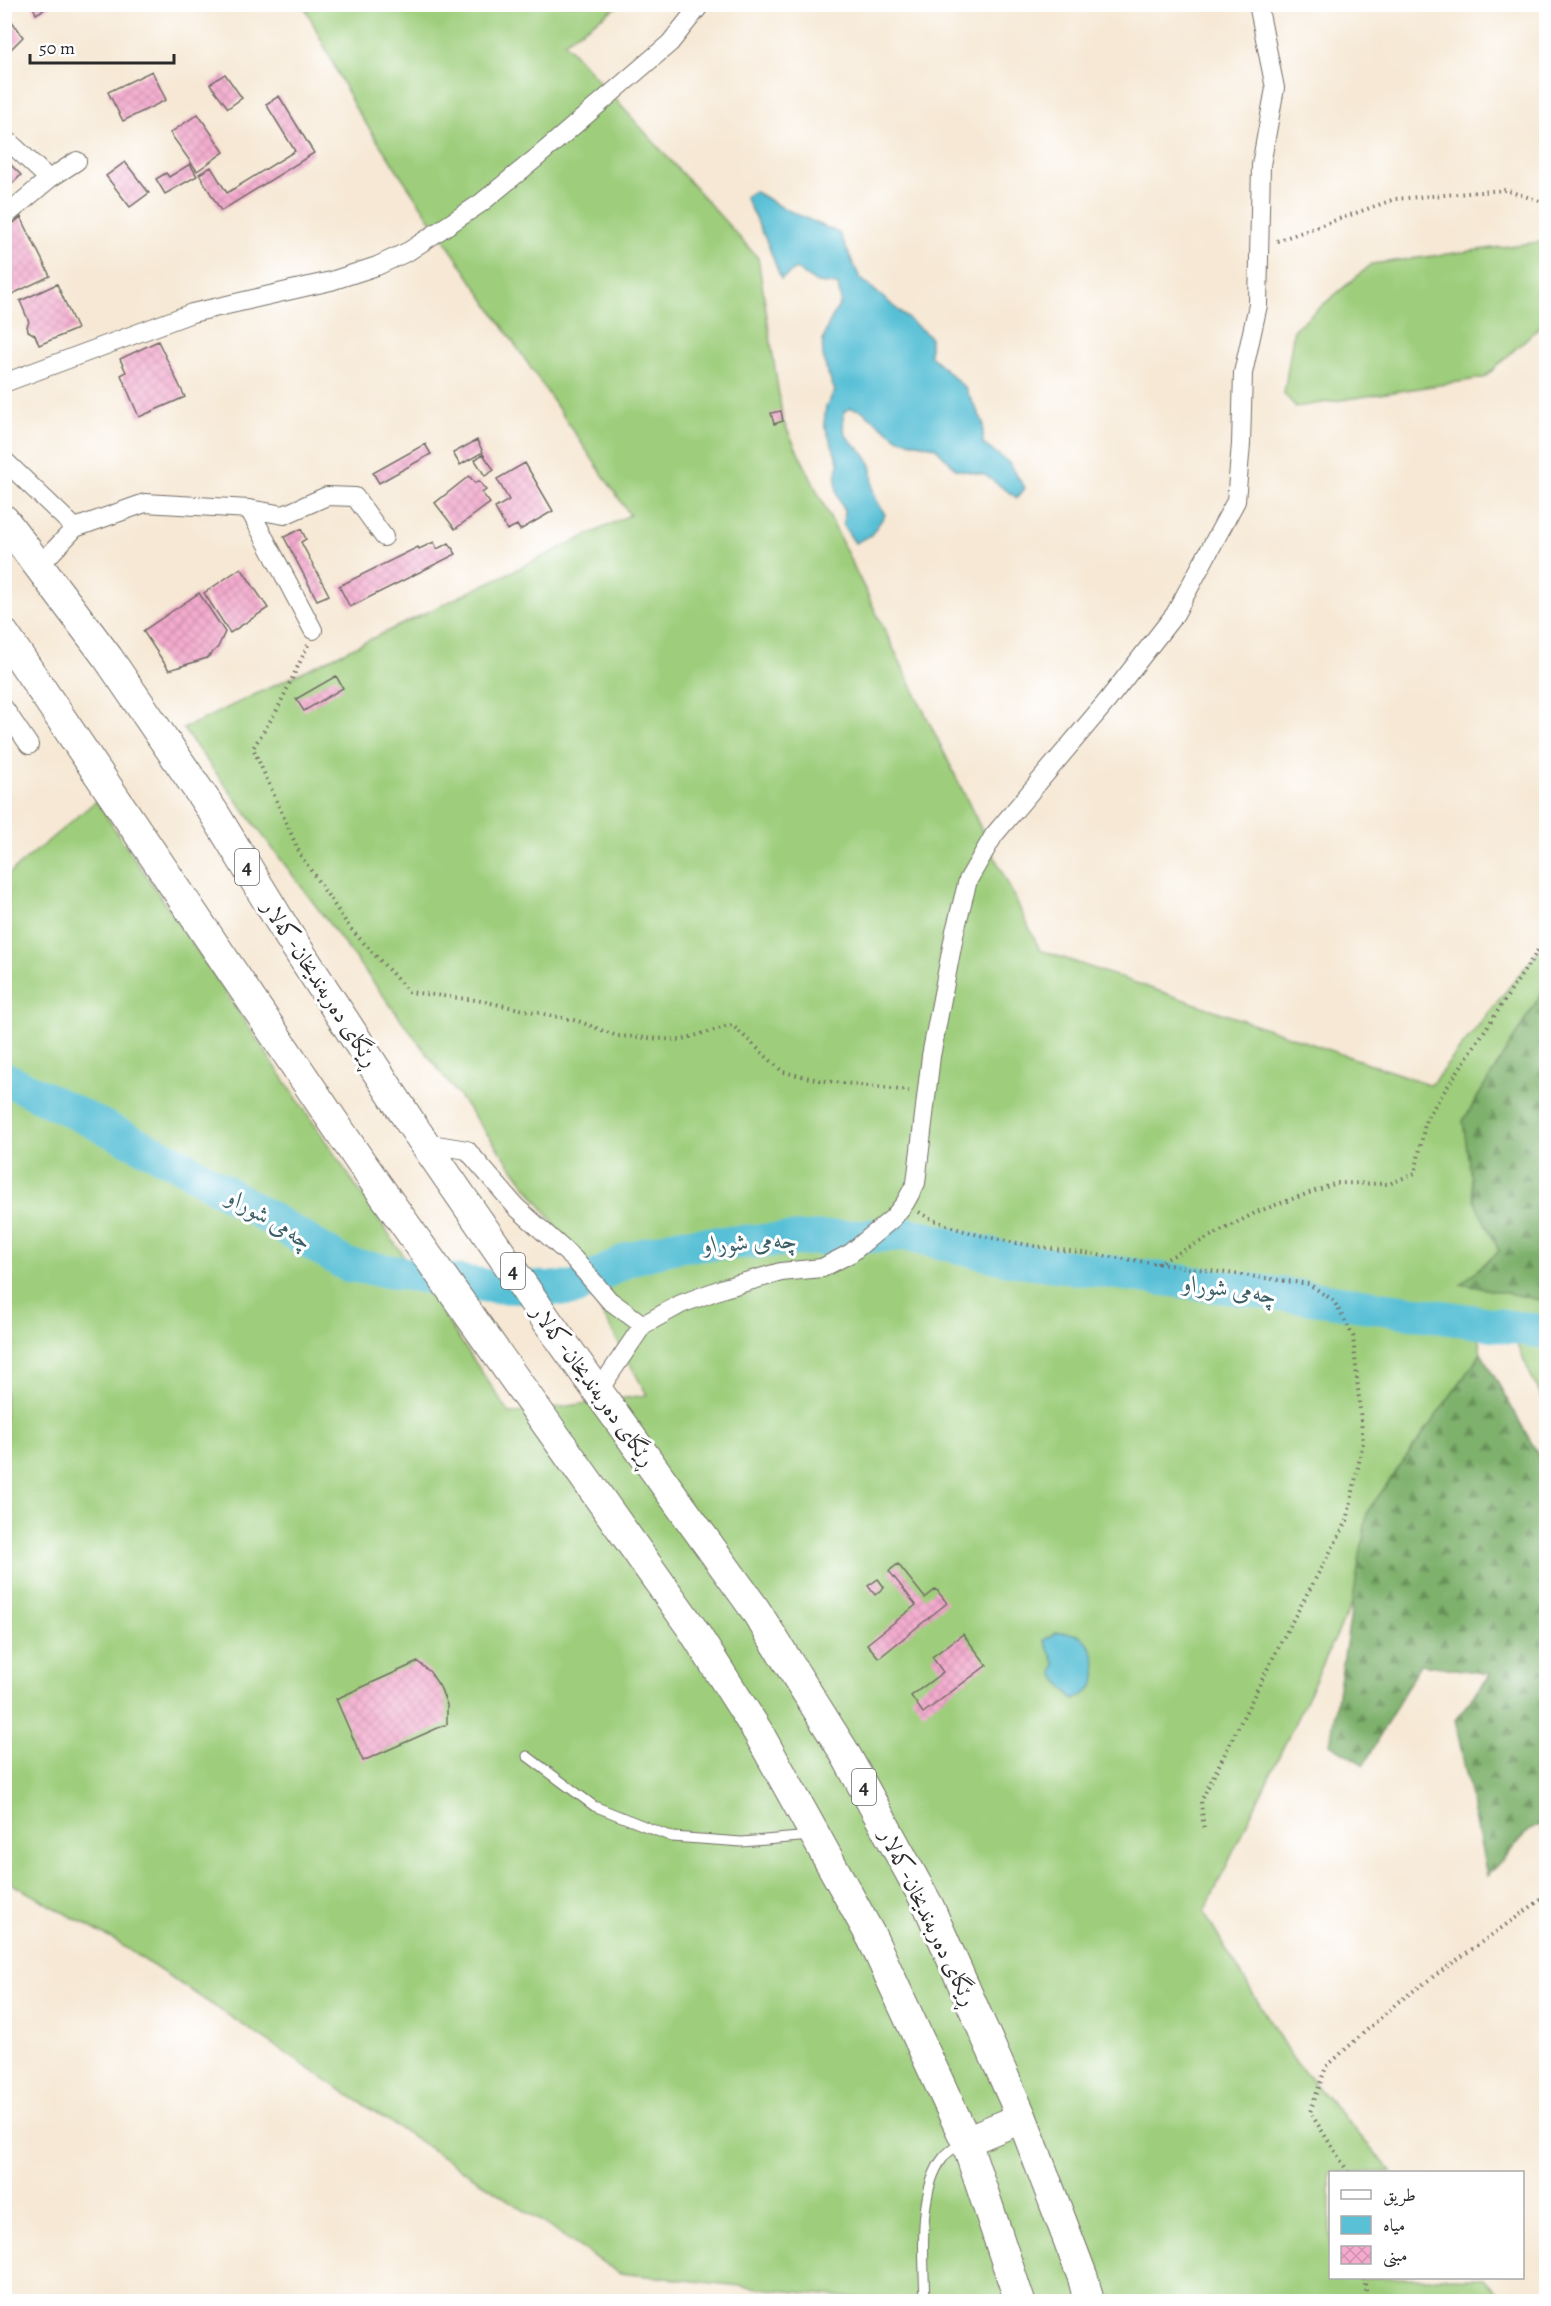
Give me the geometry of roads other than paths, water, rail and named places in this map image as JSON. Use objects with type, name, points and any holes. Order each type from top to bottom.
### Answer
[{"type":"highway","name":"ڕێگای دەربەندیخان-کەلار","points":[[4,520],[108,658],[214,813],[289,936],[425,1143],[548,1322],[754,1608],[843,1750],[928,1907],[1022,2118],[1083,2278],[1089,2301]]},
{"type":"highway","points":[[4,634],[360,1161],[691,1627],[758,1732],[872,1938],[966,2141],[1020,2301]]},
{"type":"highway","points":[[966,2141],[1022,2118]]},
{"type":"street","points":[[4,383],[192,313],[331,281],[377,266],[409,251],[481,203],[535,159],[670,43],[701,4]]},
{"type":"street","points":[[599,1390],[643,1325],[681,1304],[724,1288],[781,1272],[822,1268],[851,1253],[893,1218],[916,1183],[931,1056],[968,880],[994,835],[1107,701],[1175,614],[1236,501],[1242,444],[1243,373],[1258,305],[1261,165],[1275,88],[1258,4]]},
{"type":"street","points":[[4,137],[49,179]]},
{"type":"street","points":[[4,217],[49,179],[77,160]]},
{"type":"street","points":[[4,460],[75,528]]},
{"type":"street","points":[[39,566],[75,528],[145,503],[249,509],[284,515],[327,496],[355,497],[384,537]]},
{"type":"street","points":[[249,509],[313,630]]},
{"type":"street","points":[[4,708],[29,745]]},
{"type":"street","points":[[425,1143],[467,1150],[516,1207],[574,1259],[609,1300],[643,1325]]},
{"type":"lane","points":[[527,1755],[594,1806],[672,1837],[742,1842],[816,1836]]},
{"type":"lane","points":[[925,2301],[924,2248],[930,2187],[941,2159],[966,2141]]},
{"type":"water","points":[[754,191],[783,208],[839,233],[860,278],[930,337],[930,355],[965,388],[983,422],[983,444],[1008,462],[1025,488],[1017,498],[985,475],[956,469],[935,447],[899,439],[861,410],[850,408],[844,412],[845,432],[867,457],[871,466],[874,493],[885,515],[871,535],[855,543],[843,525],[844,510],[837,495],[836,478],[839,463],[824,424],[826,407],[835,391],[825,364],[823,345],[828,326],[841,302],[838,285],[817,283],[796,269],[781,279],[767,242],[745,197]]},
{"type":"water","points":[[1056,1633],[1071,1633],[1084,1639],[1094,1656],[1095,1682],[1089,1691],[1074,1700],[1053,1674],[1055,1664],[1044,1640]]},
{"type":"waterway","name":"چەمی شوراو","points":[[4,1078],[179,1164],[347,1265],[488,1286],[574,1289],[629,1259],[680,1245],[908,1234],[1008,1259],[1334,1301],[1546,1332]]}]
